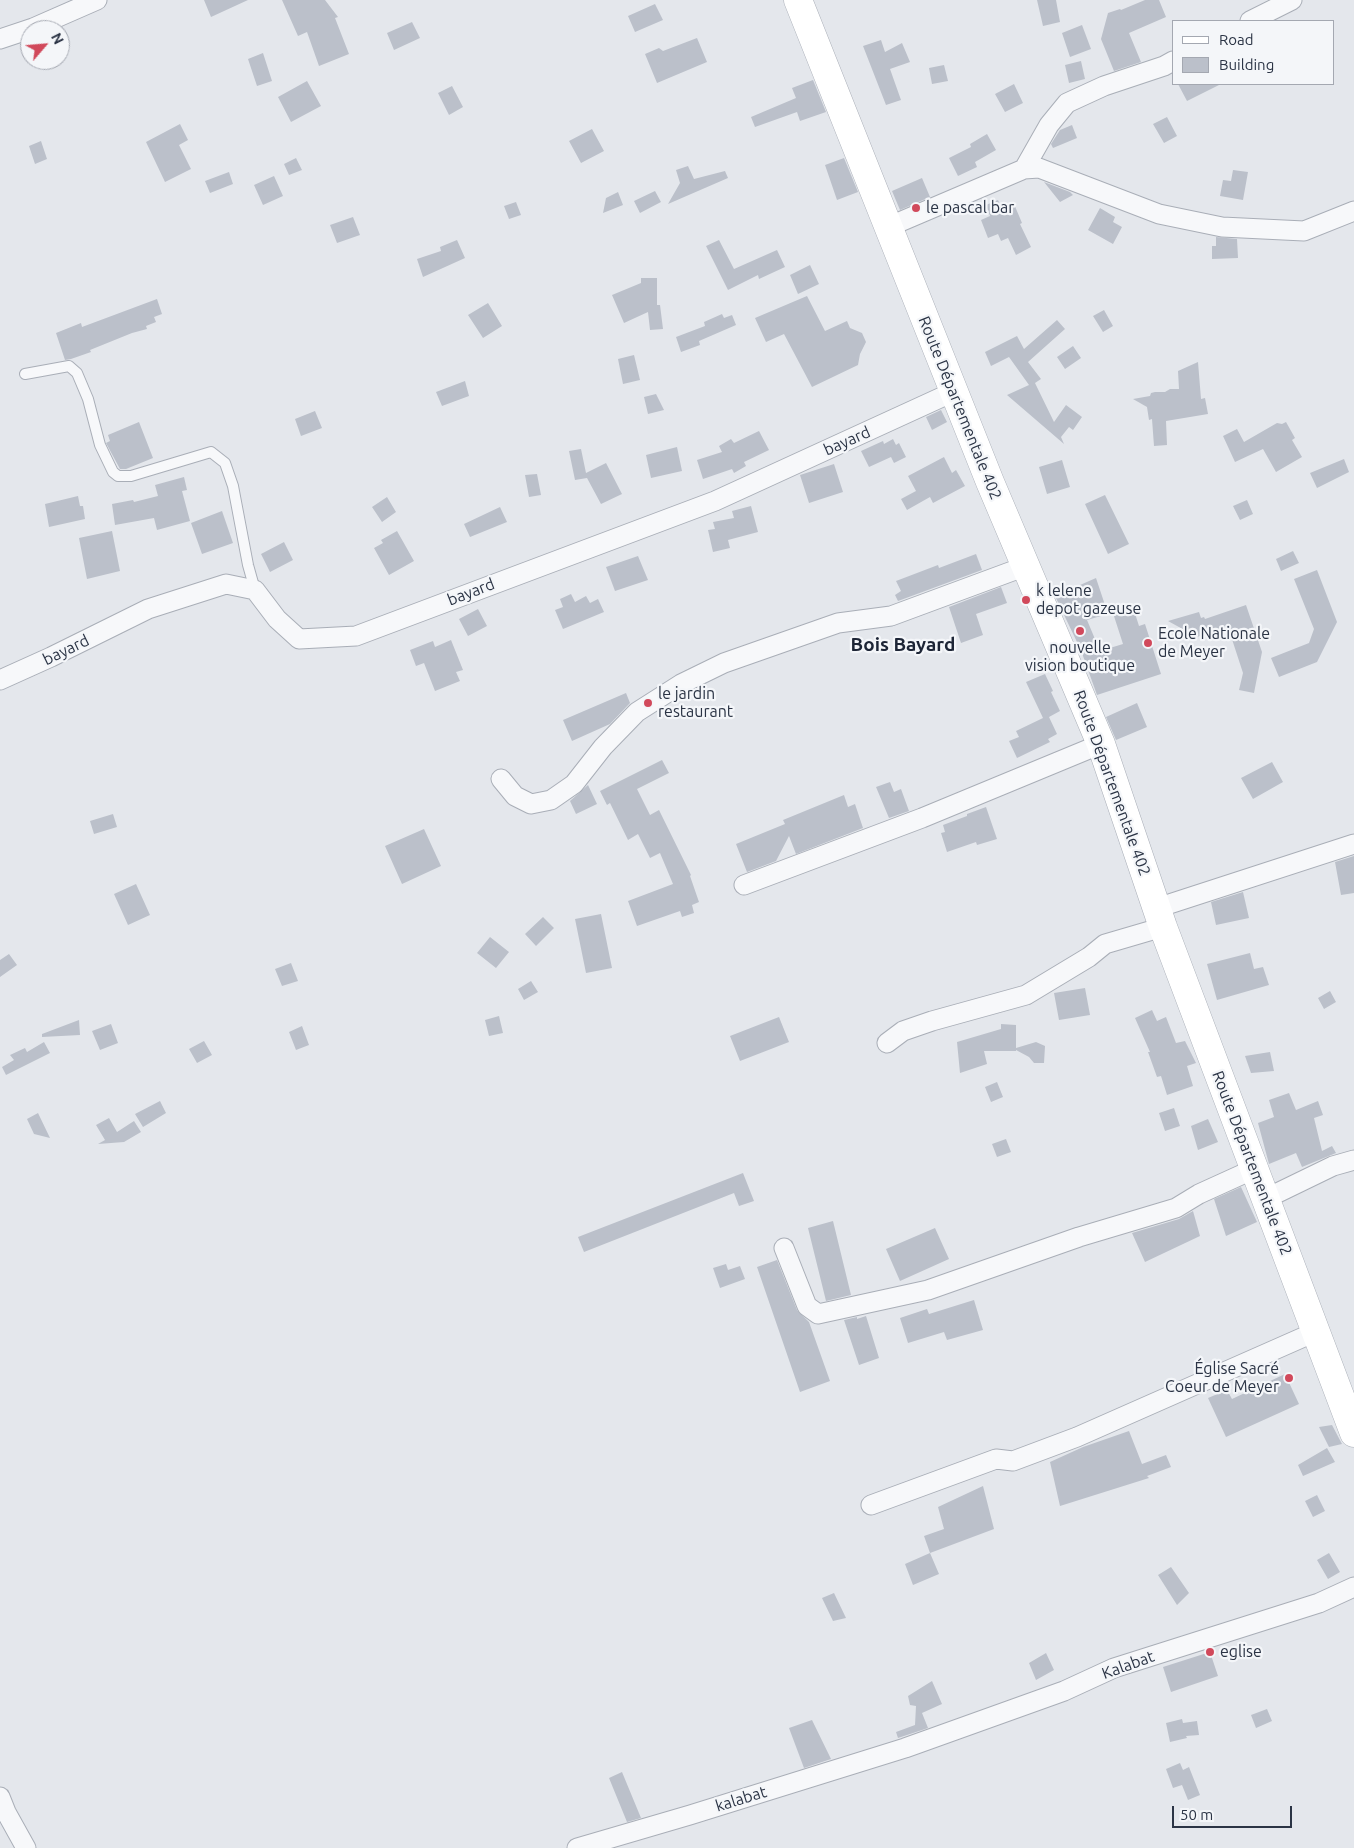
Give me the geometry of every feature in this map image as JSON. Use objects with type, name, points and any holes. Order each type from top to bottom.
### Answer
[{"type":"main road","name":"Route Départementale 402","points":[[798,0],[952,390],[1101,744],[1160,918],[1354,1433]]},
{"type":"street","points":[[0,39],[33,28],[97,0]]},
{"type":"street","points":[[1252,20],[1292,0]]},
{"type":"street","points":[[1024,169],[1049,125],[1067,103],[1104,86],[1172,61]]},
{"type":"street","points":[[888,227],[1024,169],[1039,168],[1159,214],[1222,227],[1304,231],[1354,211]]},
{"type":"street","name":"bayard","points":[[0,680],[148,609],[226,584],[255,590],[277,619],[299,639],[356,636],[715,501],[942,397],[952,390]]},
{"type":"street","points":[[501,779],[515,796],[531,804],[551,800],[574,784],[603,746],[637,712],[681,684],[724,663],[838,623],[892,616],[1026,566]]},
{"type":"street","points":[[744,885],[922,818],[1101,744]]},
{"type":"street","points":[[887,1043],[903,1031],[1026,995],[1089,957],[1105,944],[1160,918],[1354,844]]},
{"type":"street","points":[[1265,1199],[1333,1166],[1354,1160]]},
{"type":"street","points":[[784,1248],[807,1306],[818,1314],[928,1290],[1079,1237],[1176,1208],[1200,1194],[1254,1169]]},
{"type":"street","points":[[871,1505],[996,1459],[1013,1461],[1077,1437],[1315,1332]]},
{"type":"street","name":"Kalabat","points":[[905,1748],[1064,1691],[1114,1668],[1319,1603],[1354,1587]]},
{"type":"street","name":"kalabat","points":[[577,1848],[905,1748]]},
{"type":"street","points":[[0,1797],[26,1848]]},
{"type":"lane","points":[[25,374],[69,366],[77,373],[88,399],[100,445],[113,472],[118,476],[131,476],[211,452],[225,464],[233,486],[248,565],[255,590]]},
{"type":"building","points":[[204,0],[248,0],[211,17]]},
{"type":"building","points":[[282,0],[325,0],[338,17],[335,18],[349,54],[319,66],[307,32],[298,36]]},
{"type":"building","points":[[1037,0],[1056,0],[1060,22],[1043,26]]},
{"type":"building","points":[[1145,0],[1159,0],[1166,17],[1129,33],[1141,62],[1114,71],[1101,39],[1108,13]]},
{"type":"building","points":[[655,4],[663,20],[635,32],[628,16]]},
{"type":"building","points":[[412,22],[420,38],[394,50],[387,33]]},
{"type":"building","points":[[1082,25],[1091,49],[1070,57],[1062,33]]},
{"type":"building","points":[[697,38],[707,62],[657,83],[645,54],[659,48],[663,51]]},
{"type":"building","points":[[881,40],[885,52],[902,43],[910,62],[890,69],[901,100],[886,105],[863,46]]},
{"type":"building","points":[[263,53],[272,81],[257,86],[248,59]]},
{"type":"building","points":[[1081,61],[1085,79],[1069,83],[1065,65]]},
{"type":"building","points":[[944,65],[948,81],[932,84],[929,68]]},
{"type":"building","points":[[813,80],[826,112],[800,121],[797,112],[755,127],[751,117],[796,98],[792,88]]},
{"type":"building","points":[[307,81],[321,106],[291,122],[278,97]]},
{"type":"building","points":[[1014,84],[1023,103],[1005,112],[995,94]]},
{"type":"building","points":[[1179,85],[1219,85],[1187,101]]},
{"type":"building","points":[[452,86],[463,107],[449,115],[438,93]]},
{"type":"building","points":[[1167,117],[1177,136],[1164,143],[1153,124]]},
{"type":"building","points":[[180,124],[188,140],[179,145],[191,169],[165,182],[146,142]]},
{"type":"building","points":[[1072,125],[1077,138],[1053,148],[1051,144],[1060,130]]},
{"type":"building","points":[[592,129],[604,151],[581,163],[569,141]]},
{"type":"building","points":[[987,134],[996,150],[975,162],[977,167],[958,176],[949,158],[971,147],[970,144]]},
{"type":"building","points":[[41,141],[47,159],[35,164],[29,146]]},
{"type":"building","points":[[296,158],[302,170],[289,175],[284,164]]},
{"type":"building","points":[[844,158],[858,192],[837,200],[825,165]]},
{"type":"building","points":[[688,166],[694,179],[725,171],[728,178],[668,204],[680,183],[676,170]]},
{"type":"building","points":[[1233,170],[1248,172],[1243,200],[1220,196],[1223,180],[1231,181]]},
{"type":"building","points":[[229,172],[233,184],[210,193],[205,181]]},
{"type":"building","points":[[274,176],[283,196],[263,205],[254,185]]},
{"type":"building","points":[[922,178],[930,197],[900,210],[892,191]]},
{"type":"building","points":[[1044,182],[1070,192],[1073,195],[1060,202]]},
{"type":"building","points":[[655,191],[661,202],[640,213],[634,201]]},
{"type":"building","points":[[618,192],[623,205],[603,213],[606,198]]},
{"type":"building","points":[[998,200],[1002,209],[1014,204],[1022,223],[1020,224],[1031,247],[1016,255],[1008,238],[1001,241],[998,234],[988,238],[981,220],[990,216],[986,205]]},
{"type":"building","points":[[516,202],[521,215],[509,219],[504,206]]},
{"type":"building","points":[[1100,208],[1115,217],[1113,222],[1122,227],[1113,244],[1088,230]]},
{"type":"building","points":[[353,217],[360,235],[337,243],[330,225]]},
{"type":"building","points":[[1216,237],[1237,239],[1238,258],[1212,259],[1212,246],[1216,246]]},
{"type":"building","points":[[457,240],[465,258],[423,277],[417,259],[441,251],[440,247]]},
{"type":"building","points":[[719,240],[734,269],[777,250],[785,267],[759,279],[758,275],[728,290],[706,246]]},
{"type":"building","points":[[810,265],[819,284],[798,294],[790,275]]},
{"type":"building","points":[[641,278],[657,278],[657,305],[660,305],[663,329],[650,330],[648,312],[624,323],[612,295],[641,283]]},
{"type":"building","points":[[807,296],[825,331],[847,321],[850,328],[862,333],[866,342],[860,354],[858,365],[812,387],[784,334],[766,342],[755,318]]},
{"type":"building","points":[[157,299],[162,314],[154,317],[156,322],[146,326],[147,329],[90,350],[91,352],[65,360],[56,333],[81,323],[82,327]]},
{"type":"building","points":[[488,303],[502,326],[483,338],[468,315]]},
{"type":"building","points":[[1104,310],[1113,326],[1103,332],[1093,316]]},
{"type":"building","points":[[722,314],[724,318],[732,315],[736,325],[699,341],[700,345],[681,352],[676,337],[705,326],[704,322]]},
{"type":"building","points":[[1057,320],[1065,329],[1028,362],[1041,379],[1035,383],[1054,422],[1066,405],[1082,417],[1073,430],[1069,427],[1061,437],[1064,444],[1007,395],[1029,385],[1009,357],[991,366],[985,352],[1017,336],[1024,349]]},
{"type":"building","points":[[1073,346],[1081,358],[1065,369],[1057,357]]},
{"type":"building","points":[[634,355],[640,380],[623,384],[618,359]]},
{"type":"building","points":[[1198,362],[1201,399],[1205,398],[1208,414],[1166,421],[1167,445],[1154,446],[1152,419],[1149,420],[1147,407],[1133,399],[1150,396],[1151,393],[1155,392],[1179,389],[1178,371]]},
{"type":"building","points":[[465,381],[469,396],[442,406],[436,392]]},
{"type":"building","points":[[656,394],[664,410],[648,414],[644,397]]},
{"type":"building","points":[[941,410],[947,422],[932,430],[926,417]]},
{"type":"building","points":[[315,411],[322,428],[301,436],[295,419]]},
{"type":"building","points":[[139,422],[153,458],[126,469],[120,469],[106,443],[110,441],[108,435]]},
{"type":"building","points":[[1286,422],[1295,438],[1292,440],[1302,457],[1276,472],[1263,449],[1235,462],[1223,436],[1237,429],[1244,442],[1277,423],[1282,424]]},
{"type":"building","points":[[759,431],[769,450],[744,462],[746,466],[734,473],[732,469],[703,479],[697,460],[722,452],[719,446],[731,439],[734,443]]},
{"type":"building","points":[[893,439],[896,445],[899,443],[906,457],[894,463],[891,457],[869,467],[861,451],[883,441],[884,444]]},
{"type":"building","points":[[677,447],[682,471],[651,478],[646,455]]},
{"type":"building","points":[[581,449],[586,473],[606,463],[622,494],[601,504],[587,478],[575,480],[569,451]]},
{"type":"building","points":[[944,457],[952,473],[956,470],[965,486],[933,503],[930,497],[907,510],[901,499],[916,491],[908,476]]},
{"type":"building","points":[[1344,459],[1349,472],[1317,488],[1310,473]]},
{"type":"building","points":[[1062,460],[1070,487],[1047,494],[1039,467]]},
{"type":"building","points":[[834,464],[843,492],[809,503],[800,475]]},
{"type":"building","points":[[537,474],[541,495],[529,497],[525,475]]},
{"type":"building","points":[[184,477],[187,490],[182,491],[190,521],[157,530],[154,518],[115,525],[112,504],[133,500],[134,502],[158,496],[155,485]]},
{"type":"building","points":[[1105,495],[1129,544],[1108,554],[1085,504]]},
{"type":"building","points":[[78,496],[80,506],[83,506],[85,519],[49,527],[45,504]]},
{"type":"building","points":[[387,497],[396,512],[382,522],[372,507]]},
{"type":"building","points":[[1247,500],[1253,514],[1240,520],[1233,506]]},
{"type":"building","points":[[751,506],[758,532],[728,540],[730,548],[713,552],[708,530],[715,529],[713,522],[734,518],[732,511]]},
{"type":"building","points":[[500,507],[507,522],[470,537],[464,524]]},
{"type":"building","points":[[222,511],[233,543],[202,554],[191,523]]},
{"type":"building","points":[[112,531],[120,571],[87,579],[79,538]]},
{"type":"building","points":[[397,531],[414,561],[389,575],[374,548],[383,543],[381,540]]},
{"type":"building","points":[[284,542],[293,560],[270,572],[261,554]]},
{"type":"building","points":[[1293,551],[1299,563],[1281,571],[1276,559]]},
{"type":"building","points":[[976,554],[982,570],[898,601],[895,595],[901,591],[896,581],[938,565],[939,568]]},
{"type":"building","points":[[638,556],[648,580],[615,591],[606,567]]},
{"type":"building","points":[[1317,570],[1337,622],[1317,662],[1279,677],[1271,658],[1309,643],[1314,629],[1294,579]]},
{"type":"building","points":[[1096,578],[1108,614],[1087,620],[1100,651],[1123,644],[1112,610],[1132,604],[1139,626],[1145,624],[1161,674],[1097,695],[1078,642],[1055,596]]},
{"type":"building","points":[[1001,587],[1007,603],[976,614],[983,635],[961,643],[949,607]]},
{"type":"building","points":[[571,594],[575,602],[586,596],[590,603],[598,599],[604,612],[563,629],[555,610],[563,607],[560,599]]},
{"type":"building","points":[[1246,605],[1262,652],[1254,693],[1239,690],[1243,673],[1228,627],[1197,637],[1168,621],[1199,612],[1201,618],[1204,617],[1205,619]]},
{"type":"building","points":[[478,609],[487,626],[468,636],[459,619]]},
{"type":"building","points":[[451,640],[463,670],[456,672],[460,681],[435,691],[424,663],[416,666],[410,650],[433,641],[435,647]]},
{"type":"building","points":[[1045,674],[1060,711],[1049,717],[1057,734],[1048,739],[1050,742],[1017,758],[1009,741],[1019,737],[1016,731],[1043,718],[1026,682]]},
{"type":"building","points":[[626,693],[630,703],[610,724],[572,741],[563,720]]},
{"type":"building","points":[[1137,703],[1147,727],[1116,740],[1106,717]]},
{"type":"building","points":[[662,760],[669,773],[637,789],[650,815],[659,810],[691,875],[699,902],[692,905],[694,913],[682,917],[680,911],[637,926],[628,901],[673,884],[660,853],[650,858],[638,834],[628,840],[610,803],[607,805],[600,791]]},
{"type":"building","points":[[1272,762],[1283,782],[1253,799],[1241,778]]},
{"type":"building","points":[[890,782],[894,792],[901,789],[909,811],[889,818],[876,787]]},
{"type":"building","points":[[588,785],[597,804],[576,814],[570,801]]},
{"type":"building","points":[[844,795],[848,807],[855,804],[863,828],[796,854],[789,836],[776,861],[747,872],[736,844],[785,824],[783,820]]},
{"type":"building","points":[[986,807],[997,839],[977,845],[976,842],[947,852],[941,833],[945,832],[943,825]]},
{"type":"building","points":[[113,814],[117,827],[94,834],[90,821]]},
{"type":"building","points":[[424,829],[441,866],[402,884],[385,846]]},
{"type":"building","points":[[1354,856],[1354,893],[1341,895],[1335,862]]},
{"type":"building","points":[[136,884],[150,915],[128,925],[114,894]]},
{"type":"building","points":[[1243,892],[1249,918],[1216,925],[1211,902]]},
{"type":"building","points":[[601,914],[612,968],[586,973],[575,919]]},
{"type":"building","points":[[543,917],[554,928],[536,946],[525,934]]},
{"type":"building","points":[[490,937],[509,952],[496,968],[477,953]]},
{"type":"building","points":[[1250,953],[1254,969],[1263,967],[1269,985],[1217,1000],[1207,964]]},
{"type":"building","points":[[9,954],[17,965],[0,977],[0,960]]},
{"type":"building","points":[[291,963],[298,981],[282,986],[275,969]]},
{"type":"building","points":[[531,981],[538,992],[524,1000],[518,989]]},
{"type":"building","points":[[1085,988],[1090,1015],[1059,1020],[1054,993]]},
{"type":"building","points":[[1330,991],[1336,1002],[1324,1009],[1318,998]]},
{"type":"building","points":[[1152,1010],[1157,1021],[1166,1017],[1176,1043],[1185,1041],[1196,1063],[1187,1066],[1193,1086],[1167,1095],[1161,1076],[1157,1077],[1148,1052],[1150,1052],[1135,1018]]},
{"type":"building","points":[[499,1016],[503,1033],[489,1036],[485,1020]]},
{"type":"building","points":[[779,1017],[789,1042],[740,1061],[730,1036]]},
{"type":"building","points":[[79,1020],[80,1035],[42,1037],[42,1034]]},
{"type":"building","points":[[111,1024],[118,1043],[100,1050],[92,1031]]},
{"type":"building","points":[[1001,1024],[1016,1025],[1016,1048],[1036,1042],[1045,1046],[1044,1063],[1034,1063],[1029,1057],[1016,1050],[984,1051],[987,1064],[960,1073],[957,1042],[1001,1029]]},
{"type":"building","points":[[302,1026],[309,1045],[296,1050],[289,1032]]},
{"type":"building","points":[[204,1041],[212,1055],[197,1063],[189,1049]]},
{"type":"building","points":[[44,1042],[50,1053],[6,1075],[2,1067],[14,1060],[10,1055],[25,1048],[27,1052]]},
{"type":"building","points":[[1270,1052],[1274,1071],[1251,1073],[1245,1056]]},
{"type":"building","points":[[997,1082],[1003,1097],[991,1102],[985,1087]]},
{"type":"building","points":[[1289,1093],[1296,1110],[1318,1101],[1323,1115],[1314,1118],[1322,1151],[1332,1146],[1336,1153],[1302,1167],[1296,1153],[1269,1164],[1258,1123],[1274,1117],[1269,1100]]},
{"type":"building","points":[[160,1101],[166,1113],[143,1127],[135,1114]]},
{"type":"building","points":[[1174,1108],[1180,1126],[1165,1131],[1159,1113]]},
{"type":"building","points":[[38,1113],[50,1138],[34,1134],[27,1119]]},
{"type":"building","points":[[109,1118],[117,1132],[134,1121],[141,1132],[124,1142],[98,1144],[105,1140],[96,1125]]},
{"type":"building","points":[[1208,1119],[1218,1142],[1198,1150],[1191,1126]]},
{"type":"building","points":[[1006,1139],[1011,1152],[997,1157],[992,1144]]},
{"type":"building","points":[[743,1173],[754,1201],[739,1206],[734,1193],[584,1252],[578,1237]]},
{"type":"building","points":[[1241,1187],[1257,1222],[1226,1236],[1214,1199]]},
{"type":"building","points":[[1193,1211],[1200,1236],[1145,1262],[1132,1233],[1179,1219]]},
{"type":"building","points":[[833,1221],[851,1295],[826,1301],[808,1228]]},
{"type":"building","points":[[935,1228],[949,1259],[900,1281],[886,1249]]},
{"type":"building","points":[[777,1260],[797,1310],[809,1322],[830,1381],[800,1392],[757,1267]]},
{"type":"building","points":[[726,1264],[728,1270],[740,1266],[745,1279],[720,1288],[713,1268]]},
{"type":"building","points":[[974,1300],[983,1330],[947,1340],[944,1332],[908,1343],[900,1318],[927,1309],[929,1314]]},
{"type":"building","points":[[866,1316],[879,1358],[859,1365],[844,1320]]},
{"type":"building","points":[[1285,1374],[1299,1404],[1226,1437],[1208,1398],[1227,1390],[1232,1399]]},
{"type":"building","points":[[1332,1425],[1342,1444],[1329,1447],[1319,1427]]},
{"type":"building","points":[[1129,1431],[1142,1464],[1166,1455],[1171,1467],[1147,1476],[1149,1478],[1060,1506],[1050,1462],[1083,1447]]},
{"type":"building","points":[[1327,1448],[1335,1462],[1303,1476],[1298,1465]]},
{"type":"building","points":[[983,1486],[994,1529],[930,1553],[924,1536],[944,1529],[938,1507]]},
{"type":"building","points":[[1317,1495],[1325,1511],[1313,1517],[1305,1501]]},
{"type":"building","points":[[930,1553],[939,1574],[913,1585],[905,1564]]},
{"type":"building","points":[[1329,1553],[1340,1572],[1328,1579],[1317,1560]]},
{"type":"building","points":[[1171,1567],[1189,1593],[1177,1605],[1158,1575]]},
{"type":"building","points":[[834,1593],[846,1618],[833,1621],[822,1598]]},
{"type":"building","points":[[1210,1652],[1218,1676],[1171,1692],[1163,1667]]},
{"type":"building","points":[[1046,1653],[1054,1670],[1036,1680],[1029,1663]]},
{"type":"building","points":[[932,1681],[942,1704],[922,1713],[928,1728],[898,1738],[896,1732],[915,1725],[916,1706],[910,1705],[908,1696]]},
{"type":"building","points":[[1267,1709],[1272,1721],[1256,1728],[1251,1715]]},
{"type":"building","points":[[1182,1719],[1183,1723],[1197,1721],[1199,1735],[1186,1736],[1187,1738],[1170,1742],[1166,1723]]},
{"type":"building","points":[[812,1720],[831,1759],[804,1768],[789,1728]]},
{"type":"building","points":[[1180,1763],[1183,1770],[1189,1767],[1200,1795],[1188,1800],[1182,1785],[1173,1788],[1166,1769]]},
{"type":"building","points":[[622,1772],[641,1818],[627,1822],[609,1778]]},
{"type":"place","name":"le pascal bar","points":[[916,208]]},
{"type":"place","name":"k lelene depot gazeuse","points":[[1026,600]]},
{"type":"place","name":"nouvelle vision boutique","points":[[1080,631]]},
{"type":"place","name":"Ecole Nationale de Meyer","points":[[1148,643]]},
{"type":"place","name":"le jardin restaurant","points":[[648,703]]},
{"type":"place","name":"Église Sacré Coeur de Meyer","points":[[1289,1378]]},
{"type":"place","name":"eglise","points":[[1210,1652]]},
{"type":"district","name":"Bois Bayard","points":[[903,645]]}]
